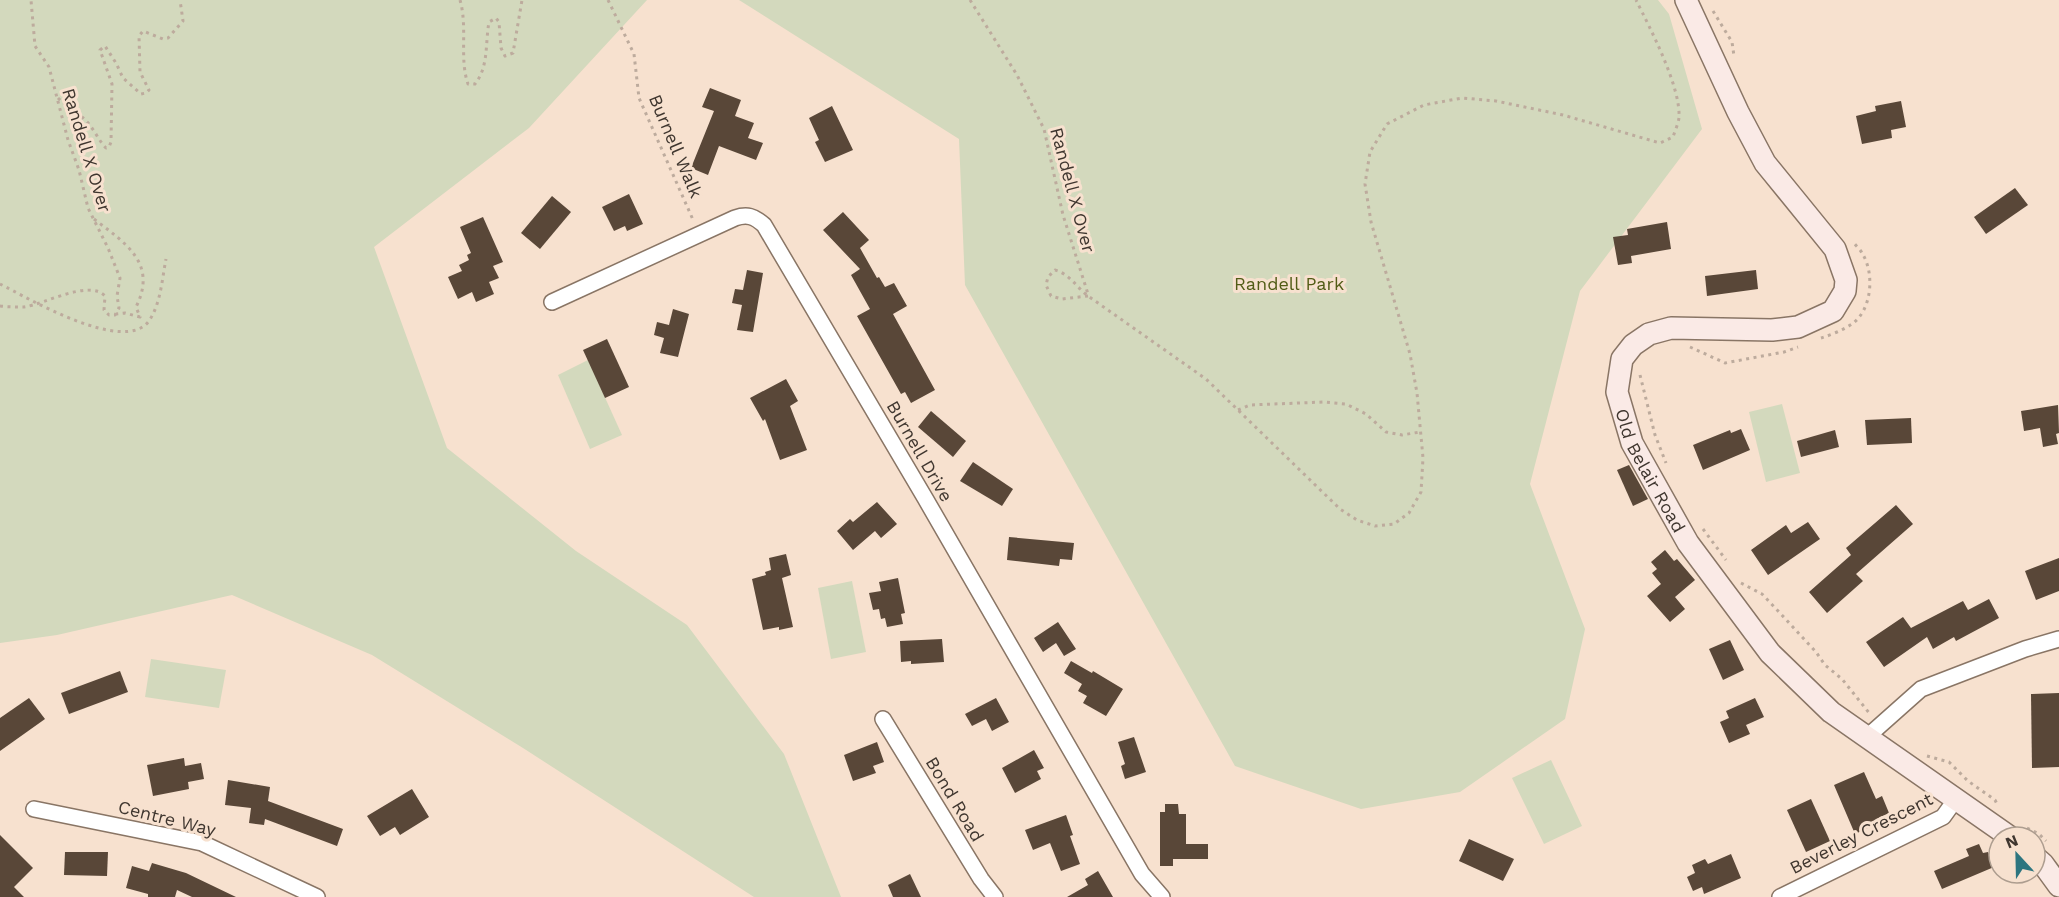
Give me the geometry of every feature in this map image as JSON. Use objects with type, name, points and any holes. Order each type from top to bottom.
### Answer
[{"type":"main road","name":"Old Belair Road","points":[[1686,0],[1765,163],[1835,249],[1846,280],[1845,291],[1833,311],[1798,327],[1772,330],[1671,328],[1649,334],[1633,345],[1622,359],[1617,392],[1632,443],[1688,543],[1770,652],[1831,712],[1873,731],[1956,799],[2005,825]]},
{"type":"main road","points":[[2047,870],[2059,886]]},
{"type":"street","name":"Burnell Drive","points":[[552,302],[744,215],[757,219],[764,225],[1142,874],[1162,897]]},
{"type":"street","points":[[1873,731],[1921,689],[2015,653],[2059,639]]},
{"type":"street","name":"Bond Road","points":[[883,719],[981,879],[995,897]]},
{"type":"street","name":"Beverley Crescent","points":[[1780,897],[1943,817],[1956,799]]},
{"type":"street","name":"Centre Way","points":[[34,809],[202,843],[317,897]]},
{"type":"path","name":"Randell X Over","points":[[31,0],[35,46],[49,67],[88,208],[120,278],[117,296],[119,308],[115,315]]},
{"type":"path","points":[[57,98],[82,116],[103,145],[106,148],[109,147],[112,84],[100,50],[105,46],[123,78],[141,94],[146,93],[149,90],[140,72],[139,36],[143,31],[163,39],[168,38],[183,21],[179,9],[180,0]]},
{"type":"path","points":[[460,0],[464,14],[464,73],[468,84],[475,84],[486,63],[489,22],[496,18],[499,22],[501,48],[506,56],[513,52],[522,0]]},
{"type":"path","name":"Burnell Walk","points":[[608,0],[634,54],[639,98],[699,235]]},
{"type":"path","name":"Randell X Over","points":[[970,0],[1017,75],[1044,129],[1063,215],[1088,296]]},
{"type":"path","points":[[1088,296],[1062,298],[1051,296],[1046,285],[1048,277],[1056,270],[1064,272],[1088,296],[1206,380],[1340,509],[1357,520],[1375,526],[1394,524],[1409,513],[1421,492],[1423,458],[1417,393],[1410,354],[1371,222],[1365,184],[1370,152],[1387,124],[1424,105],[1462,98],[1496,101],[1563,115],[1660,143],[1674,136],[1679,118],[1674,86],[1655,37],[1636,0]]},
{"type":"path","points":[[1710,6],[1732,42],[1735,63]]},
{"type":"path","points":[[0,306],[26,307],[86,289],[100,291],[105,296],[105,310],[109,315],[125,313],[140,317],[136,307],[143,288],[144,276],[132,251],[123,241],[93,218]]},
{"type":"path","points":[[1817,340],[1854,323],[1866,303],[1870,281],[1869,270],[1863,253],[1846,235]]},
{"type":"path","points":[[0,284],[83,324],[119,332],[137,330],[148,322],[159,301],[166,259]]},
{"type":"path","points":[[1683,347],[1690,347],[1725,363],[1784,352],[1806,344]]},
{"type":"path","points":[[1639,369],[1641,385],[1655,435],[1669,469]]},
{"type":"path","points":[[1238,410],[1250,405],[1323,402],[1346,404],[1366,414],[1386,432],[1401,435],[1420,432]]},
{"type":"path","points":[[1702,528],[1730,566]]},
{"type":"path","points":[[1741,582],[1762,594],[1797,630],[1825,666],[1842,678],[1858,697],[1873,731]]},
{"type":"path","points":[[1926,756],[1949,762],[1968,781],[1995,800],[2001,811]]},
{"type":"green space","points":[[0,0],[647,0],[529,128],[374,247],[447,448],[576,551],[687,625],[784,754],[841,897],[754,897],[523,748],[372,655],[232,595],[57,635],[0,643]]},
{"type":"green space","name":"Randell Park","points":[[739,0],[1658,0],[1669,14],[1702,129],[1580,291],[1530,484],[1585,629],[1565,719],[1460,792],[1361,809],[1235,766],[965,285],[959,139]]},
{"type":"green space","points":[[588,360],[622,435],[590,449],[558,375]]},
{"type":"green space","points":[[1782,404],[1800,473],[1766,482],[1749,412]]},
{"type":"green space","points":[[852,581],[866,652],[831,659],[818,588]]},
{"type":"green space","points":[[151,659],[226,670],[219,708],[145,697]]},
{"type":"green space","points":[[1551,760],[1582,826],[1544,844],[1512,778]]},
{"type":"building","points":[[710,88],[741,100],[735,116],[754,123],[748,138],[763,143],[756,160],[719,146],[708,175],[691,168],[714,111],[702,107]]},
{"type":"building","points":[[1901,101],[1906,127],[1891,130],[1892,138],[1862,144],[1856,116],[1876,111],[1875,106]]},
{"type":"building","points":[[832,106],[853,150],[825,162],[815,142],[819,140],[809,118]]},
{"type":"building","points":[[2015,188],[2028,205],[1986,234],[1974,217]]},
{"type":"building","points":[[629,194],[643,224],[627,231],[625,226],[614,231],[602,207]]},
{"type":"building","points":[[552,196],[571,212],[540,249],[521,233]]},
{"type":"building","points":[[843,212],[869,240],[860,248],[877,278],[879,277],[885,287],[894,283],[907,306],[893,314],[935,390],[911,403],[905,392],[901,394],[857,316],[870,309],[851,275],[860,269],[823,230]]},
{"type":"building","points":[[483,217],[503,262],[493,266],[499,278],[489,282],[494,294],[476,302],[472,292],[458,299],[448,277],[462,271],[459,265],[469,260],[467,255],[471,253],[460,227]]},
{"type":"building","points":[[1667,222],[1671,249],[1631,256],[1632,263],[1618,265],[1613,237],[1628,235],[1627,229]]},
{"type":"building","points":[[747,270],[763,273],[753,332],[737,330],[742,305],[732,303],[735,289],[743,290]]},
{"type":"building","points":[[1756,270],[1758,289],[1707,296],[1705,276]]},
{"type":"building","points":[[673,309],[689,314],[678,357],[660,353],[664,338],[654,335],[657,322],[669,325]]},
{"type":"building","points":[[607,339],[629,387],[605,398],[583,350]]},
{"type":"building","points":[[786,379],[798,401],[790,406],[807,450],[780,460],[765,419],[763,421],[750,398]]},
{"type":"building","points":[[2058,405],[2059,433],[2056,434],[2058,444],[2043,447],[2040,428],[2024,431],[2021,411]]},
{"type":"building","points":[[931,411],[966,441],[953,457],[918,427]]},
{"type":"building","points":[[1911,418],[1912,443],[1867,445],[1865,420]]},
{"type":"building","points":[[1741,429],[1750,450],[1703,470],[1693,445],[1730,430],[1731,433]]},
{"type":"building","points":[[1835,430],[1839,447],[1801,457],[1797,441]]},
{"type":"building","points":[[973,462],[1013,489],[1002,506],[960,481]]},
{"type":"building","points":[[1629,465],[1648,499],[1633,506],[1617,470]]},
{"type":"building","points":[[877,502],[897,524],[881,538],[875,531],[853,550],[837,531],[850,519],[853,522]]},
{"type":"building","points":[[1896,505],[1913,524],[1856,574],[1863,581],[1827,613],[1809,592],[1851,555],[1846,548]]},
{"type":"building","points":[[1808,522],[1820,539],[1768,575],[1751,550],[1786,525],[1791,533]]},
{"type":"building","points":[[1009,537],[1074,543],[1072,560],[1060,559],[1059,566],[1007,560]]},
{"type":"building","points":[[1665,550],[1674,561],[1677,559],[1695,580],[1675,597],[1685,609],[1670,622],[1647,596],[1661,584],[1652,573],[1657,569],[1651,562]]},
{"type":"building","points":[[786,554],[791,575],[782,578],[793,627],[763,630],[752,579],[766,575],[765,572],[771,570],[769,558]]},
{"type":"building","points":[[2059,558],[2059,591],[2036,600],[2025,571]]},
{"type":"building","points":[[898,578],[905,613],[901,614],[903,624],[887,627],[885,618],[881,619],[879,609],[873,610],[869,593],[881,591],[879,582]]},
{"type":"building","points":[[1989,599],[1999,618],[1956,641],[1954,637],[1933,649],[1927,637],[1884,667],[1866,642],[1903,617],[1911,628],[1963,601],[1968,610]]},
{"type":"building","points":[[1058,622],[1076,649],[1064,656],[1056,643],[1043,652],[1034,638]]},
{"type":"building","points":[[942,639],[944,662],[911,664],[911,661],[901,662],[900,641]]},
{"type":"building","points":[[1730,640],[1744,670],[1723,680],[1709,649]]},
{"type":"building","points":[[1071,661],[1123,689],[1106,716],[1083,703],[1087,696],[1078,691],[1082,684],[1064,673]]},
{"type":"building","points":[[120,671],[128,692],[69,714],[61,693]]},
{"type":"building","points":[[2059,693],[2059,767],[2032,768],[2031,694]]},
{"type":"building","points":[[29,698],[45,719],[0,751],[0,718]]},
{"type":"building","points":[[996,698],[1009,722],[992,731],[986,719],[972,726],[965,714]]},
{"type":"building","points":[[1755,698],[1764,717],[1746,725],[1750,734],[1729,743],[1720,722],[1729,718],[1726,711]]},
{"type":"building","points":[[1134,737],[1146,772],[1125,779],[1121,766],[1125,764],[1118,742]]},
{"type":"building","points":[[877,742],[884,762],[873,766],[876,773],[853,781],[844,755]]},
{"type":"building","points":[[1034,750],[1044,768],[1037,771],[1041,779],[1015,793],[1002,768]]},
{"type":"building","points":[[184,758],[185,766],[201,763],[204,779],[188,782],[189,789],[153,796],[147,765]]},
{"type":"building","points":[[1864,772],[1876,799],[1882,796],[1889,813],[1876,819],[1877,822],[1869,825],[1870,827],[1855,834],[1834,785]]},
{"type":"building","points":[[228,780],[270,787],[268,801],[343,829],[337,846],[265,819],[264,825],[249,823],[251,808],[225,805]]},
{"type":"building","points":[[412,789],[429,817],[400,835],[395,827],[380,836],[367,816]]},
{"type":"building","points":[[1811,799],[1830,841],[1806,852],[1787,810]]},
{"type":"building","points":[[1165,804],[1178,804],[1179,814],[1186,814],[1186,844],[1208,844],[1208,859],[1173,859],[1173,866],[1160,866],[1160,812],[1165,812]]},
{"type":"building","points":[[1066,815],[1073,835],[1070,836],[1080,864],[1061,871],[1050,843],[1033,850],[1025,830]]},
{"type":"building","points":[[0,835],[33,868],[14,887],[24,897],[0,897]]},
{"type":"building","points":[[1469,839],[1514,859],[1503,881],[1459,861]]},
{"type":"building","points":[[1979,844],[1983,853],[1987,852],[1987,870],[1942,889],[1934,871],[1969,856],[1966,849]]},
{"type":"building","points":[[65,852],[108,852],[107,876],[64,875]]},
{"type":"building","points":[[1731,854],[1741,878],[1704,894],[1702,887],[1693,891],[1687,877],[1695,873],[1692,865],[1705,859],[1708,864]]},
{"type":"building","points":[[152,863],[186,873],[236,897],[192,897],[177,890],[175,897],[148,897],[148,894],[126,888],[132,866],[149,871]]},
{"type":"building","points":[[1098,871],[1113,897],[1067,897],[1088,885],[1085,879]]},
{"type":"building","points":[[910,874],[921,897],[893,897],[888,885]]}]
